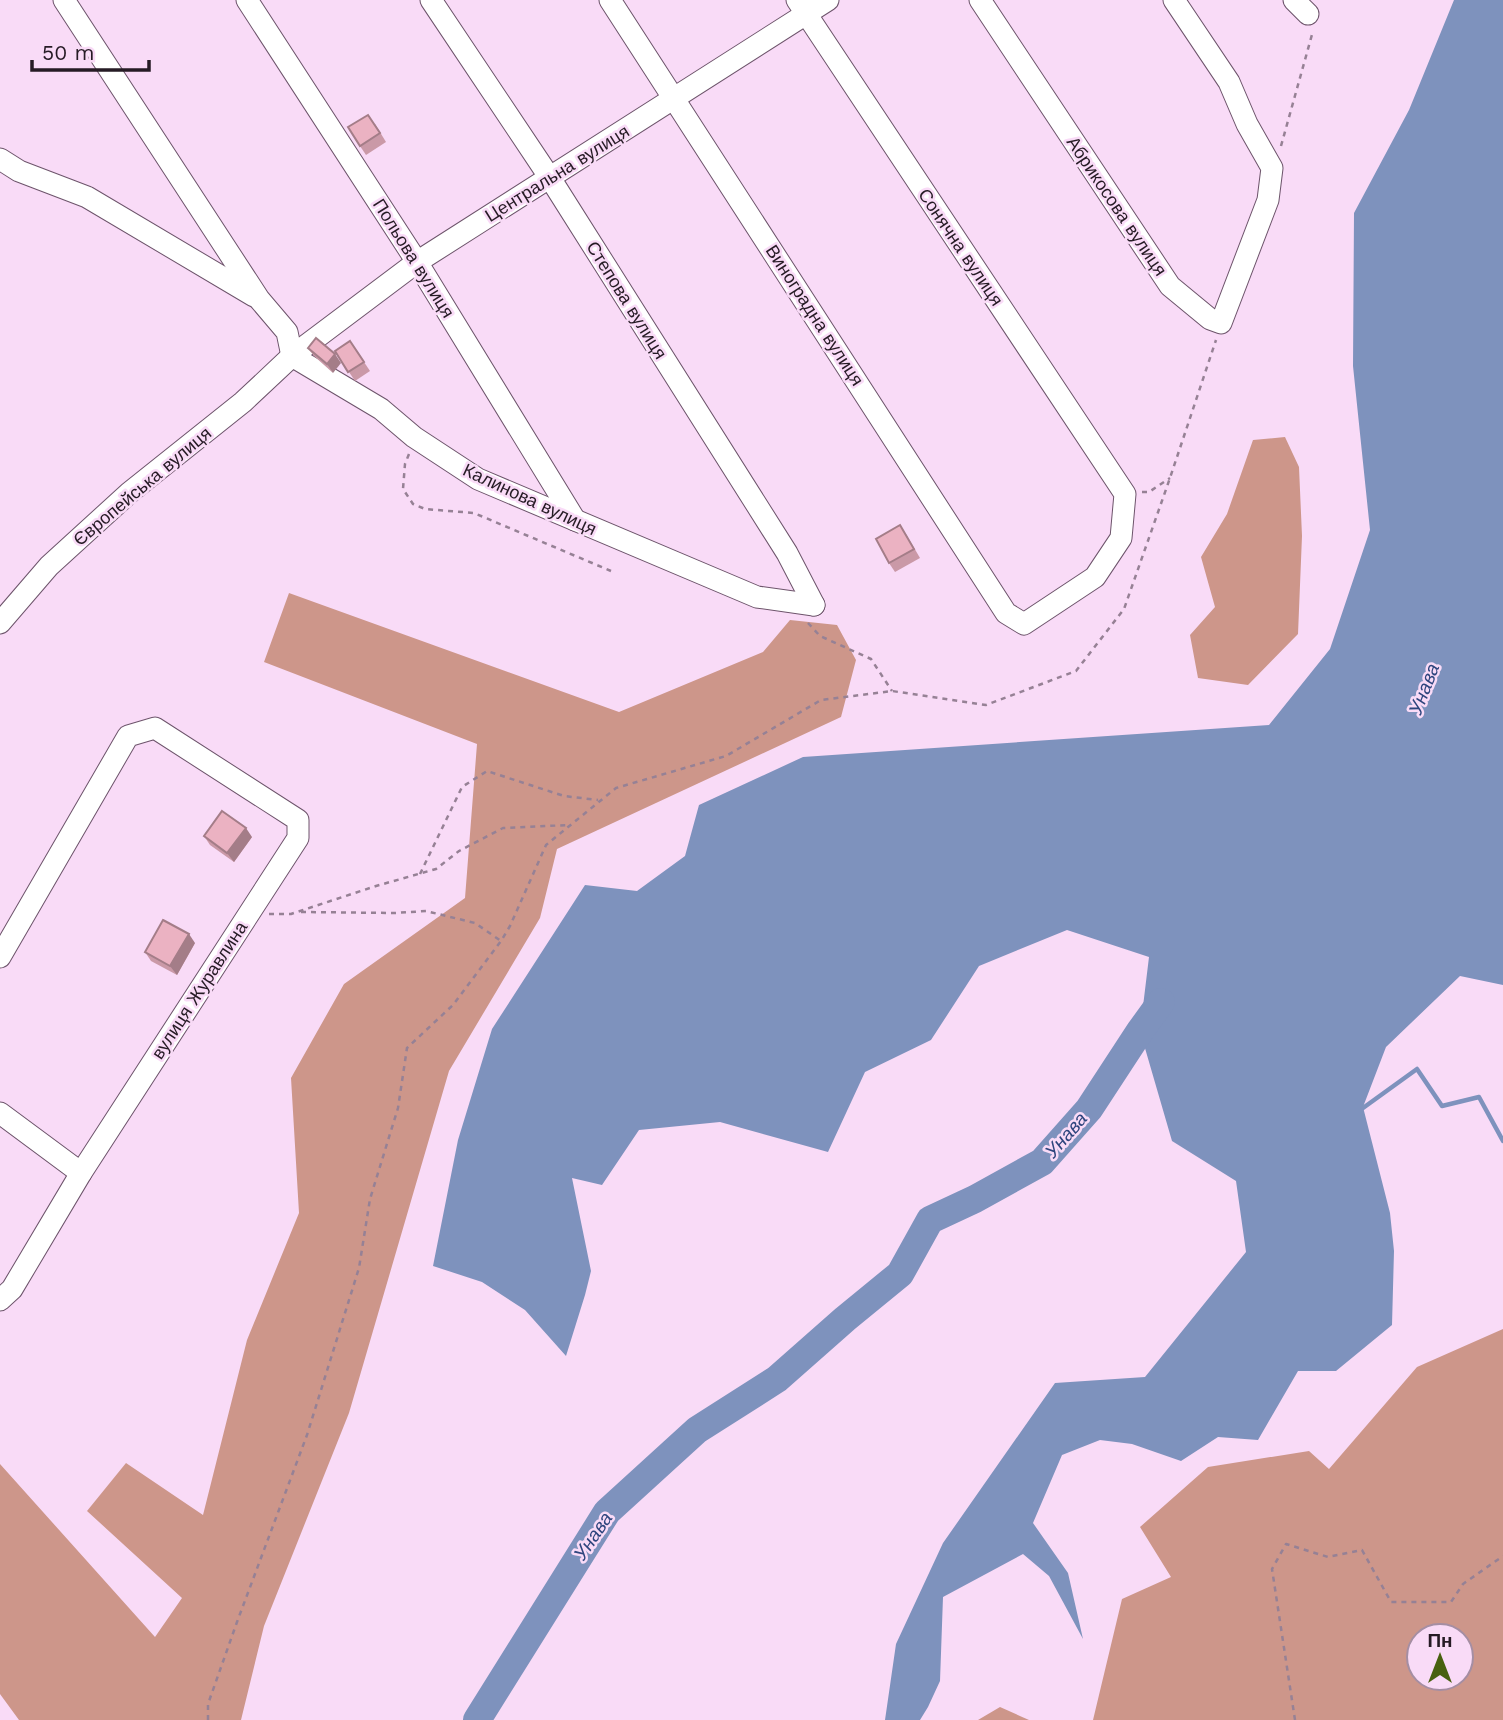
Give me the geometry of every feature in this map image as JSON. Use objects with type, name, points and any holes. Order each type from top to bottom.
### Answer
[{"type":"street","points":[[64,0],[258,299],[287,332],[292,356]]},
{"type":"street","name":"Польова вулиця","points":[[247,0],[417,262],[575,520]]},
{"type":"street","name":"Степова вулиця","points":[[431,0],[550,178],[787,553],[814,605]]},
{"type":"street","name":"Виноградна вулиця","points":[[610,0],[1006,612],[1024,624],[1095,577],[1121,538],[1125,494]]},
{"type":"street","name":"Центральна вулиця","points":[[292,356],[417,262],[675,98],[802,7],[828,0]]},
{"type":"street","name":"Абрикосова вулиця","points":[[980,0],[1170,286],[1210,319],[1221,323],[1268,200],[1272,169]]},
{"type":"street","points":[[1174,0],[1228,82],[1272,169]]},
{"type":"street","name":"Сонячна вулиця","points":[[802,7],[1125,494]]},
{"type":"street","points":[[0,159],[19,171],[87,197],[258,299]]},
{"type":"street","name":"Калинова вулиця","points":[[292,356],[381,409],[414,437],[478,479],[757,597],[814,605]]},
{"type":"street","name":"Європейська вулиця","points":[[0,623],[49,566],[119,502],[243,402],[292,356]]},
{"type":"street","name":"вулиця Журавлина","points":[[0,957],[128,736],[155,729],[298,820],[298,838],[81,1172],[12,1289],[0,1300]]},
{"type":"street","points":[[0,1114],[81,1172]]},
{"type":"path","points":[[1272,169],[1280,150],[1316,19],[1301,7]]},
{"type":"path","points":[[414,437],[405,464],[403,489],[413,505],[425,509],[474,513],[611,571]]},
{"type":"path","points":[[1125,494],[1149,492],[1170,478]]},
{"type":"path","points":[[208,1720],[208,1704],[307,1435],[359,1268],[370,1199],[398,1108],[407,1048],[453,1005],[501,941],[546,845],[616,788],[726,756],[821,700],[892,691],[871,659],[820,636],[786,601]]},
{"type":"path","points":[[421,874],[462,787],[487,771],[564,796],[601,800]]},
{"type":"path","points":[[248,915],[291,914],[436,869],[459,851],[503,828],[570,825]]},
{"type":"path","points":[[298,912],[426,911],[475,923],[501,941]]},
{"type":"path","points":[[1295,1720],[1272,1569],[1286,1544],[1328,1557],[1362,1550],[1391,1602],[1451,1602],[1463,1584],[1503,1556]]},
{"type":"shaded area","points":[[1285,437],[1299,467],[1302,536],[1298,634],[1248,685],[1198,678],[1190,635],[1215,607],[1201,557],[1227,514],[1253,440]]},
{"type":"shaded area","points":[[289,593],[619,712],[763,652],[790,620],[837,625],[856,660],[841,717],[557,849],[540,918],[449,1071],[349,1413],[264,1626],[241,1720],[19,1720],[0,1694],[0,1464],[155,1637],[182,1598],[87,1511],[126,1463],[203,1515],[247,1340],[299,1213],[291,1078],[344,984],[465,898],[477,744],[264,662]]},
{"type":"shaded area","points":[[1503,1329],[1503,1720],[1093,1720],[1122,1599],[1171,1577],[1140,1527],[1208,1467],[1309,1451],[1329,1469],[1417,1367]]},
{"type":"shaded area","points":[[1000,1707],[1029,1720],[978,1720]]},
{"type":"water","points":[[1454,0],[1503,0],[1503,985],[1460,976],[1386,1047],[1363,1107],[1390,1213],[1394,1251],[1392,1325],[1336,1371],[1298,1371],[1258,1440],[1218,1437],[1181,1461],[1132,1444],[1100,1440],[1062,1455],[1033,1523],[1068,1573],[1083,1639],[1049,1576],[1023,1554],[943,1597],[940,1681],[928,1707],[920,1720],[885,1720],[896,1644],[943,1543],[1055,1383],[1145,1377],[1246,1252],[1236,1181],[1172,1141],[1140,1031],[1149,957],[1067,930],[979,966],[931,1040],[865,1072],[828,1152],[720,1122],[639,1130],[602,1185],[572,1178],[591,1271],[566,1356],[525,1310],[482,1282],[433,1266],[458,1140],[492,1029],[585,885],[637,891],[685,856],[699,805],[803,757],[1269,725],[1330,649],[1370,530],[1353,366],[1354,213],[1409,110]]},
{"type":"building","points":[[368,115],[380,133],[360,146],[348,127]]},
{"type":"building","points":[[316,338],[335,354],[327,364],[308,348]]},
{"type":"building","points":[[350,341],[364,362],[348,372],[335,351]]},
{"type":"building","points":[[900,525],[914,549],[889,563],[876,539]]},
{"type":"building","points":[[222,811],[246,828],[227,853],[204,836]]},
{"type":"building","points":[[163,920],[189,934],[170,966],[145,952]]},
{"type":"waterway","name":"Унава","points":[[477,1720],[607,1512],[697,1430],[777,1379],[900,1274],[930,1220],[1042,1162],[1089,1109],[1161,1002]]},
{"type":"waterway","points":[[1363,1108],[1417,1069],[1442,1106],[1479,1097],[1503,1141]]}]
